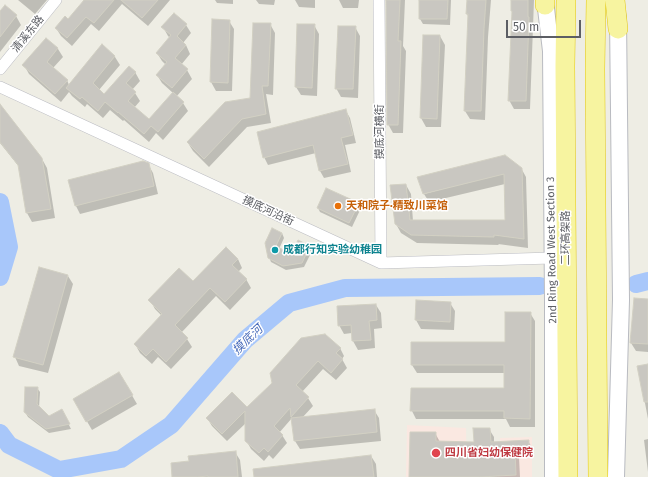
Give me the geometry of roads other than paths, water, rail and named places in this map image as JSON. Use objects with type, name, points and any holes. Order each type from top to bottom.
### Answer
[{"type":"highway","name":"二环高架路","points":[[566,0],[565,74],[568,477]]},
{"type":"highway","points":[[596,0],[594,69],[598,477]]},
{"type":"highway","points":[[615,0],[618,29]]},
{"type":"main road","points":[[616,477],[621,300],[618,0]]},
{"type":"main road","name":"2nd Ring Road West Section 3","points":[[545,2],[551,51],[553,477]]},
{"type":"street","name":"清溪东路","points":[[0,68],[56,0]]},
{"type":"street","name":"摸底河横街","points":[[379,0],[380,263]]},
{"type":"street","name":"摸底河沿街","points":[[0,87],[380,263],[552,258]]},
{"type":"waterway","name":"摸底河","points":[[0,202],[9,247],[0,277]]},
{"type":"waterway","name":"摸底河","points":[[636,284],[648,281]]},
{"type":"waterway","name":"摸底河","points":[[0,433],[9,445],[59,470],[121,459],[171,425],[245,340],[289,303],[345,288],[540,286]]},
{"type":"place","name":"天和院子·精致川菜馆","points":[[338,206]]},
{"type":"place","name":"成都行知实验幼稚园","points":[[275,250]]},
{"type":"place","name":"四川省妇幼保健院","points":[[436,453]]}]
